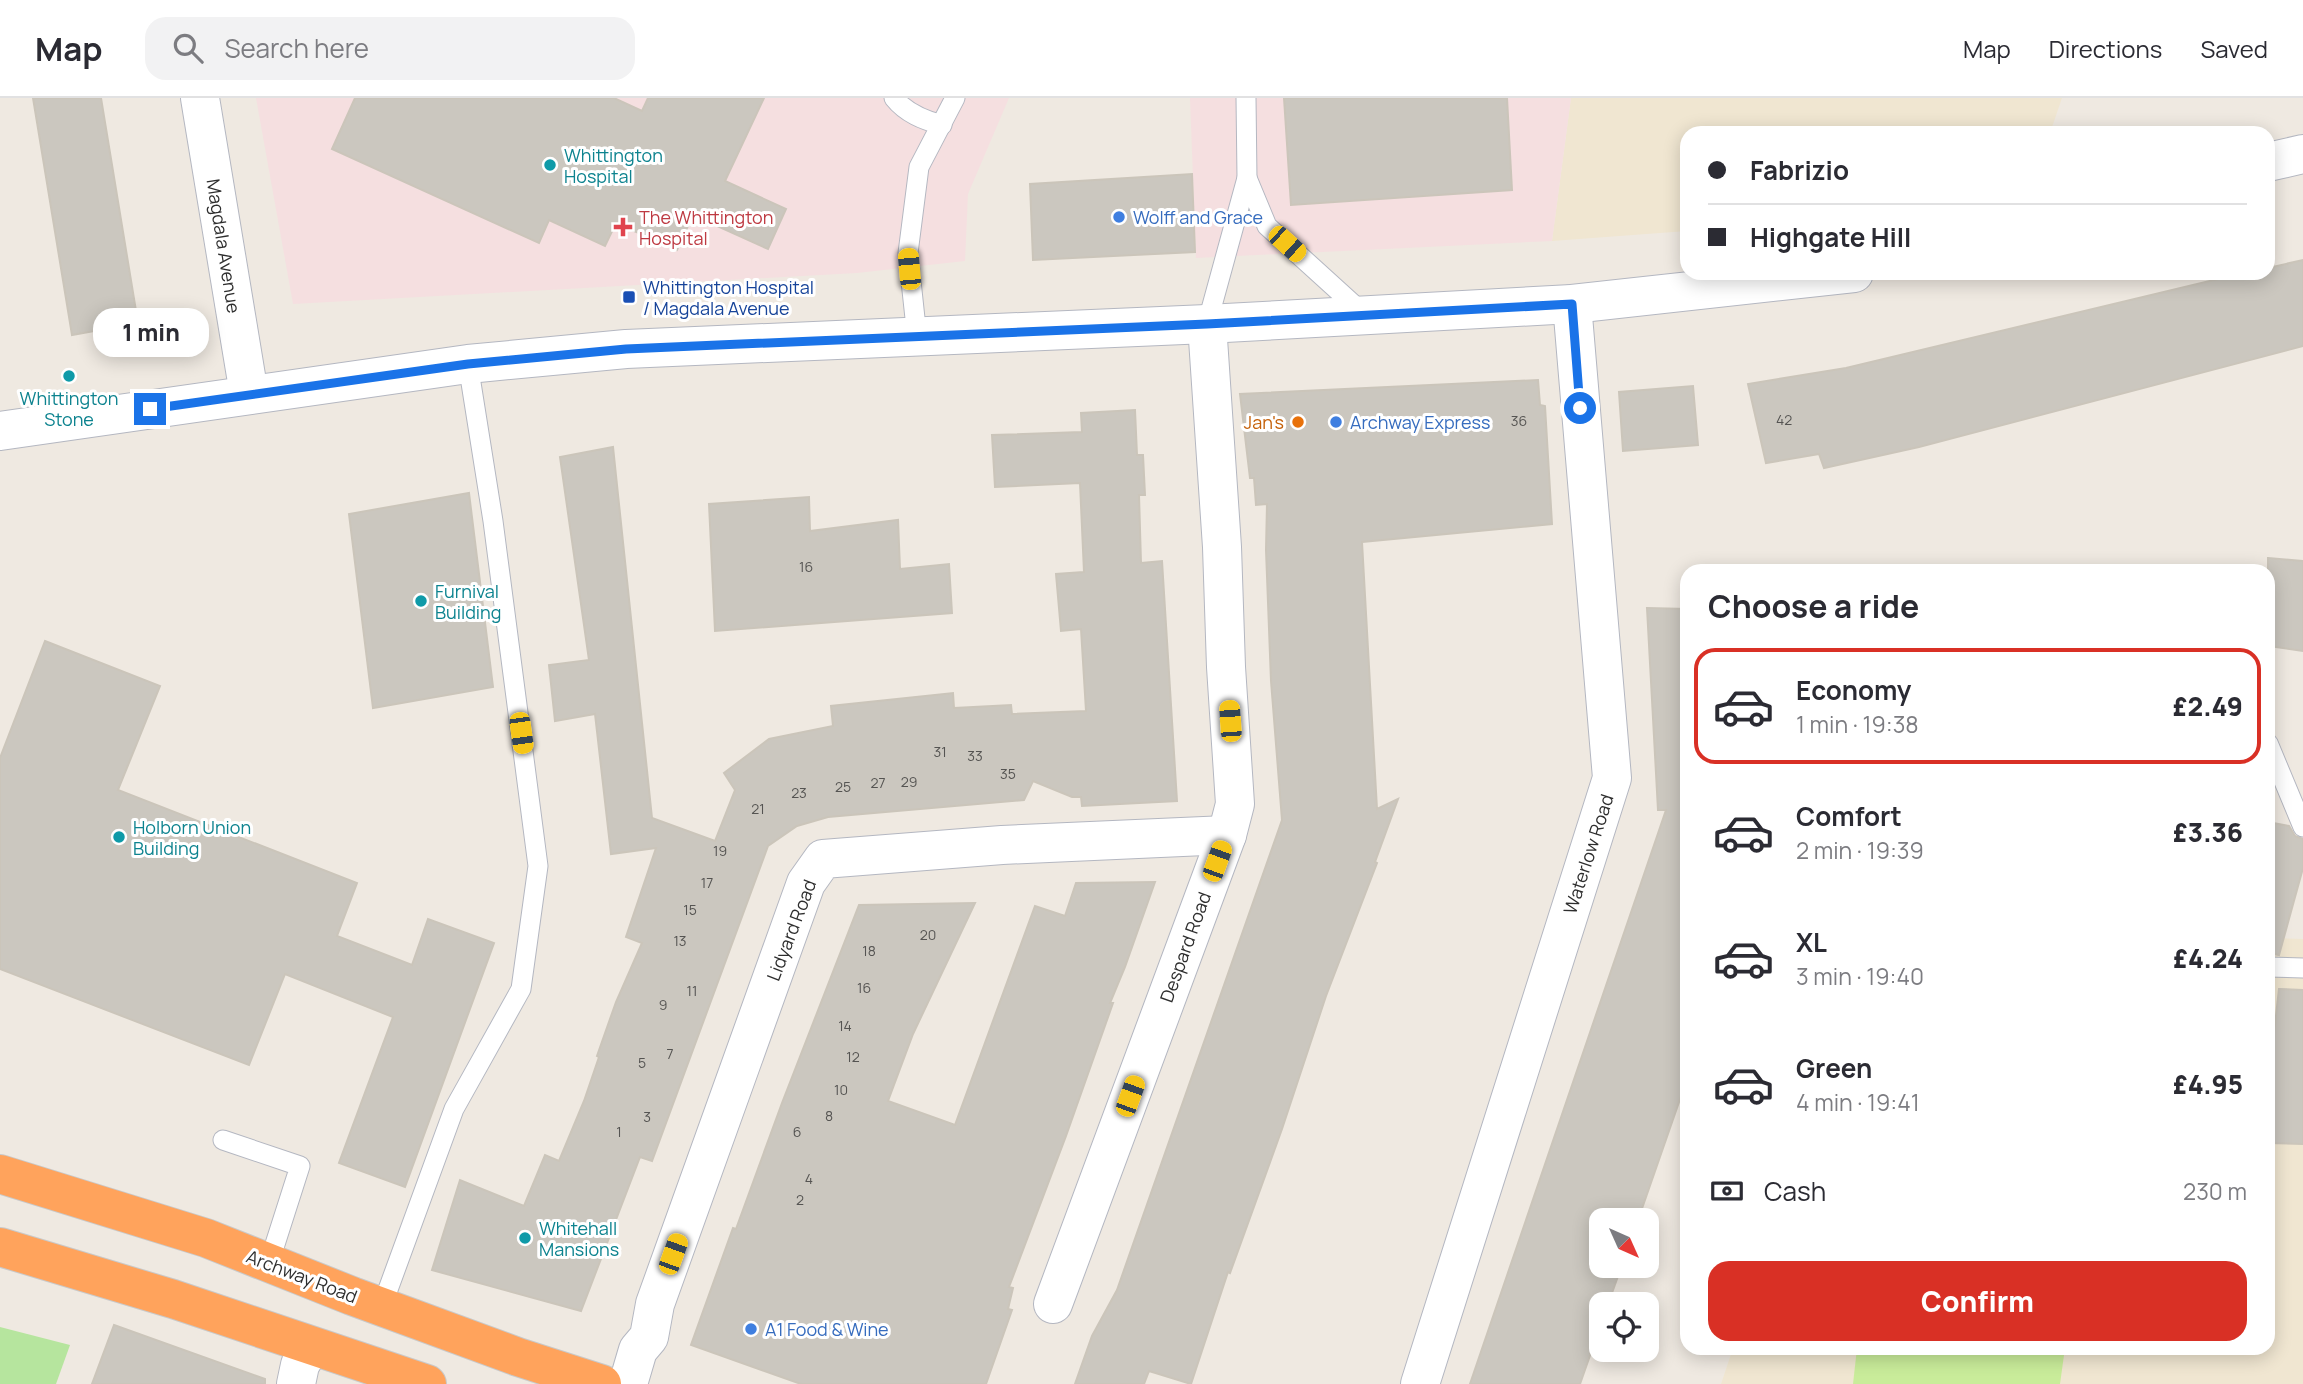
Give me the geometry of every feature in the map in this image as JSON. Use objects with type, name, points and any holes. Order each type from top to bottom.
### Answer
[{"type":"highway","name":"Archway Road","points":[[0,1174],[206,1238],[518,1357],[602,1384]]},
{"type":"highway","points":[[0,1247],[173,1298],[427,1384]]},
{"type":"street","name":"Magdala Avenue","points":[[200,98],[249,394]]},
{"type":"street","points":[[2275,161],[2303,155]]},
{"type":"street","points":[[0,430],[468,364],[677,346],[1207,324],[1572,304],[1790,280]]},
{"type":"street","name":"Waterlow Road","points":[[1420,1384],[1612,778],[1572,304]]},
{"type":"street","name":"Despard Road","points":[[1053,1304],[1227,835],[1236,804],[1207,324]]},
{"type":"street","name":"Lidyard Road","points":[[628,1384],[638,1350],[649,1337],[655,1304],[806,883],[822,859],[1002,845],[1227,835]]},
{"type":"street","points":[[296,1384],[300,1365],[311,1346]]},
{"type":"lane","points":[[894,98],[902,108],[942,125]]},
{"type":"lane","points":[[917,337],[908,253],[919,167],[955,98]]},
{"type":"lane","points":[[1207,324],[1247,178],[1246,98]]},
{"type":"lane","points":[[1247,178],[1267,226],[1365,315]]},
{"type":"lane","points":[[382,1306],[454,1109],[521,989],[538,866],[493,521],[468,364]]},
{"type":"lane","points":[[2275,760],[2303,827]]},
{"type":"lane","points":[[2275,967],[2303,968]]},
{"type":"lane","points":[[223,1140],[300,1166],[269,1263]]},
{"type":"shaded area","name":"The Whittington Hospital","points":[[256,98],[1009,98],[968,194],[965,261],[857,273],[293,304]]},
{"type":"shaded area","points":[[1190,98],[1571,98],[1552,241],[1196,258]]},
{"type":"shaded area","points":[[1571,98],[2062,98],[2052,126],[1680,126],[1680,232],[1552,241]]},
{"type":"shaded area","points":[[2275,938],[2303,939],[2303,1384],[1721,1384],[1731,1355],[2275,1355]]},
{"type":"green space","points":[[0,1327],[70,1345],[56,1384],[0,1384]]},
{"type":"green space","points":[[1856,1355],[2064,1355],[2060,1384],[1853,1384]]},
{"type":"building","points":[[33,98],[101,98],[138,323],[72,335]]},
{"type":"building","name":"Whittington Hospital","points":[[355,98],[614,98],[642,111],[648,98],[764,98],[725,181],[786,209],[768,249],[693,215],[677,250],[616,223],[605,246],[549,220],[539,243],[332,149]]},
{"type":"building","points":[[1284,98],[1507,98],[1512,190],[1291,205]]},
{"type":"building","points":[[1192,174],[1195,252],[1033,260],[1030,184]]},
{"type":"building","points":[[2303,260],[2303,346],[1919,447],[1824,468],[1819,454],[1766,463],[1748,384],[1846,368],[2214,280],[2275,280],[2275,266]]},
{"type":"building","points":[[1538,380],[1540,405],[1545,406],[1552,524],[1362,542],[1377,809],[1398,799],[1375,862],[1377,863],[1326,996],[1282,1129],[1230,1273],[1228,1272],[1191,1384],[1149,1371],[1144,1384],[1075,1384],[1092,1336],[1117,1290],[1282,820],[1271,681],[1267,504],[1256,505],[1240,394]]},
{"type":"building","points":[[1693,386],[1698,445],[1623,451],[1619,392]]},
{"type":"building","points":[[1135,410],[1137,455],[1143,455],[1145,495],[1139,495],[1141,563],[1162,561],[1177,801],[1082,806],[1081,797],[1072,797],[1033,781],[1024,800],[828,817],[797,826],[768,846],[652,1161],[640,1157],[581,1311],[432,1270],[460,1180],[524,1206],[545,1155],[559,1161],[584,1101],[616,1002],[642,943],[626,937],[656,848],[611,854],[595,714],[555,721],[549,665],[589,660],[560,457],[613,447],[652,818],[715,841],[735,790],[724,773],[769,739],[833,726],[831,706],[953,693],[954,708],[1011,705],[1012,714],[1086,711],[1081,629],[1061,631],[1056,574],[1084,572],[1080,483],[995,487],[992,435],[1082,432],[1081,413]]},
{"type":"building","name":"Furnival Building","points":[[469,493],[493,687],[373,708],[349,514]]},
{"type":"building","points":[[809,497],[810,531],[898,520],[900,569],[949,564],[952,613],[715,631],[709,504]]},
{"type":"building","points":[[2268,558],[2303,561],[2303,651],[2275,647],[2275,564],[2268,564]]},
{"type":"building","points":[[1647,608],[1680,609],[1680,1099],[1642,1208],[1589,1208],[1589,1278],[1617,1278],[1612,1292],[1589,1292],[1589,1358],[1580,1384],[1470,1384],[1666,810],[1658,810]]},
{"type":"building","name":"Holborn Union Building","points":[[45,641],[160,686],[118,790],[357,883],[337,936],[412,965],[428,919],[494,943],[405,1187],[339,1163],[393,1017],[285,974],[249,1065],[0,969],[0,758]]},
{"type":"building","points":[[2275,823],[2289,826],[2295,836],[2303,839],[2303,868],[2279,955],[2275,954]]},
{"type":"building","points":[[1155,882],[1110,1003],[1113,1003],[1066,1136],[1009,1287],[1013,1288],[1008,1309],[1012,1310],[986,1384],[801,1384],[691,1345],[733,1228],[736,1229],[859,905],[975,903],[913,1034],[888,1101],[955,1125],[1035,906],[1065,916],[1076,883]]},
{"type":"building","points":[[2279,989],[2303,990],[2303,1144],[2275,1143],[2275,1024]]},
{"type":"building","points":[[114,1325],[265,1379],[265,1384],[92,1384]]},
{"type":"place","name":"Whittington Hospital","points":[[550,165]]},
{"type":"place","name":"Wolff and Grace","points":[[1119,217]]},
{"type":"place","name":"The Whittington Hospital","points":[[623,227]]},
{"type":"place","name":"Whittington Hospital / Magdala Avenue","points":[[629,297]]},
{"type":"place","name":"Whittington Stone","points":[[69,376]]},
{"type":"place","name":"Jan's","points":[[1298,422]]},
{"type":"place","name":"Archway Express","points":[[1336,422]]},
{"type":"place","name":"Furnival Building","points":[[421,601]]},
{"type":"place","name":"Holborn Union Building","points":[[119,837]]},
{"type":"place","name":"Whitehall Mansions","points":[[525,1238]]},
{"type":"place","name":"A1 Food & Wine","points":[[751,1329]]},
{"type":"route","points":[[150,409],[468,364],[626,349],[1207,324],[1572,304],[1580,408]]}]
